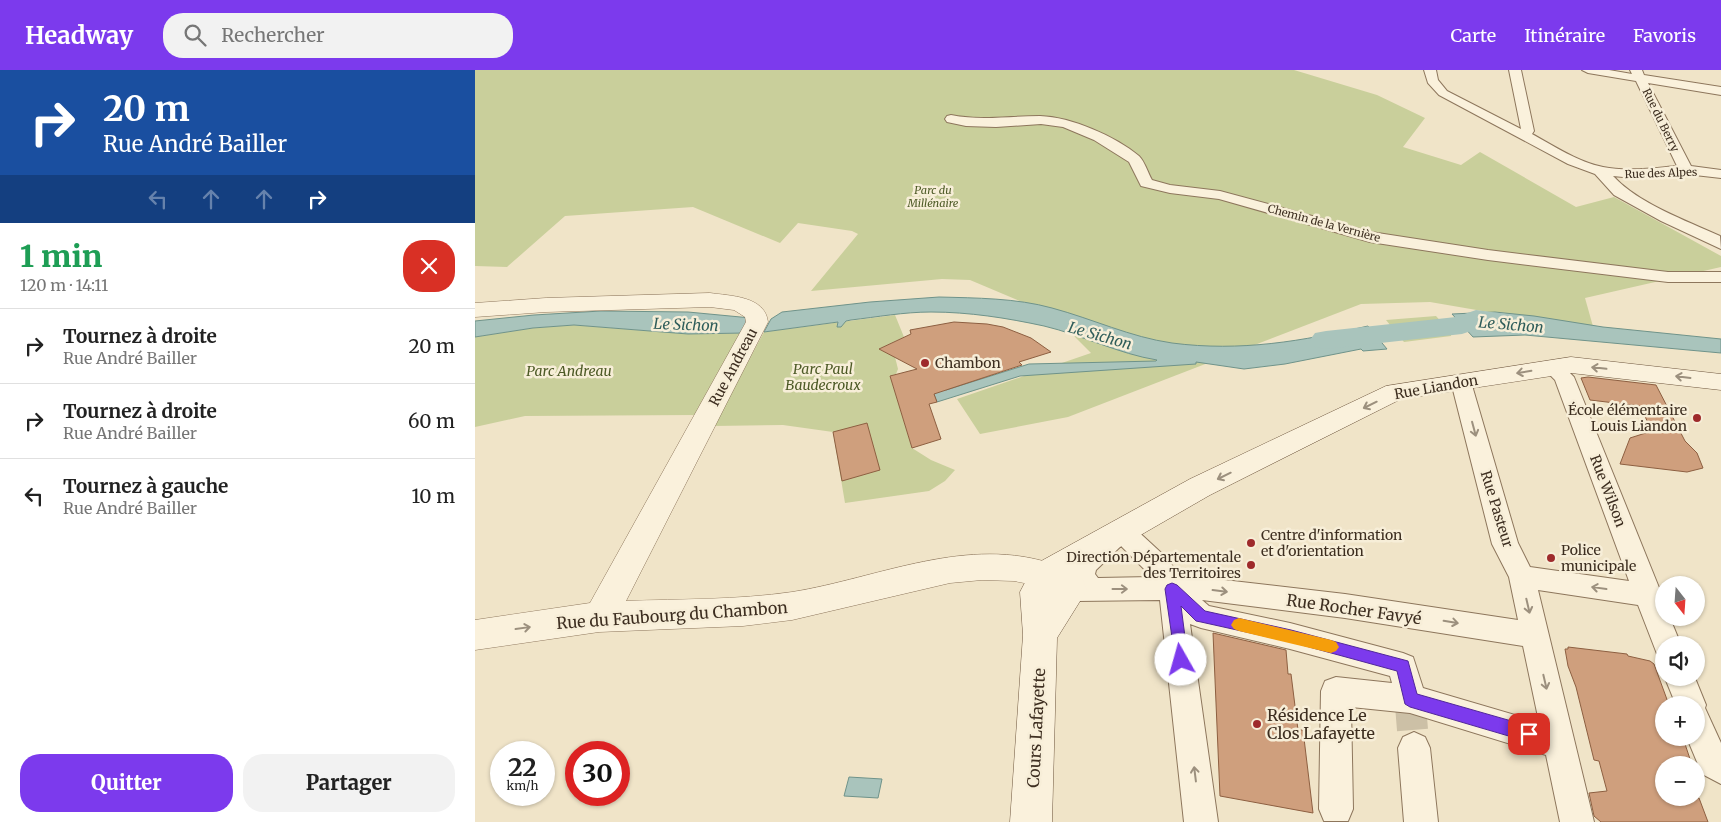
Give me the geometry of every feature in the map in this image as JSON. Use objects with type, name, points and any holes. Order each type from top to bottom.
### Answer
[{"type":"street","points":[[1430,70],[1430,78],[1443,93],[1573,161],[1600,171],[1619,192],[1721,244]]},
{"type":"street","points":[[1515,70],[1528,131],[1524,135]]},
{"type":"street","points":[[1588,70],[1638,74],[1721,91]]},
{"type":"street","name":"Rue du Berry","points":[[1638,74],[1686,170]]},
{"type":"street","name":"Chemin de la Vernière","points":[[951,119],[966,122],[996,123],[1041,120],[1066,124],[1099,138],[1135,160],[1146,183],[1170,189],[1220,196],[1370,237],[1488,255],[1668,277],[1721,277]]},
{"type":"street","name":"Rue des Alpes","points":[[1600,171],[1633,174],[1686,170],[1721,174]]},
{"type":"street","name":"Rue Andreau","points":[[475,310],[546,305],[710,300],[727,301],[749,308],[756,314],[757,322],[600,617]]},
{"type":"street","name":"Rue Liandon","points":[[1069,585],[1121,531],[1200,487],[1395,392],[1571,365],[1721,382]]},
{"type":"street","name":"Rue Wilson","points":[[1553,368],[1564,377],[1664,636]]},
{"type":"street","name":"Rue Pasteur","points":[[1461,382],[1505,544],[1521,577],[1577,822]]},
{"type":"street","points":[[1121,531],[1160,568],[1172,589],[1201,616],[1291,636],[1403,666],[1410,699]]},
{"type":"street","name":"Rue du Faubourg du Chambon","points":[[475,635],[600,617],[735,613],[792,606],[835,599],[930,572],[995,567],[1020,568],[1069,585]]},
{"type":"street","points":[[1521,577],[1648,595]]},
{"type":"street","name":"Rue Rocher Favyé","points":[[1069,585],[1172,589],[1198,588],[1345,606],[1535,635]]},
{"type":"street","name":"Cours Lafayette","points":[[1031,822],[1041,635],[1069,585]]},
{"type":"street","points":[[1172,589],[1201,822]]},
{"type":"street","points":[[1336,809],[1336,691],[1410,699],[1559,743]]},
{"type":"street","points":[[1705,739],[1717,766]]},
{"type":"street","points":[[1414,748],[1421,822]]},
{"type":"green space","name":"Parc du Millénaire","points":[[475,70],[1294,70],[1377,95],[1425,118],[1403,147],[1461,165],[1480,152],[1576,207],[1614,197],[1721,256],[1721,267],[1585,298],[1594,330],[1430,302],[1361,304],[1068,417],[980,434],[957,399],[1091,353],[1053,315],[970,280],[942,279],[811,291],[858,234],[852,231],[798,223],[780,243],[693,207],[565,216],[507,267],[475,266]]},
{"type":"green space","name":"Parc Paul Baudecroux","points":[[895,315],[904,337],[879,349],[895,357],[898,369],[896,374],[890,376],[912,448],[931,460],[955,470],[945,481],[929,491],[845,503],[833,432],[783,425],[713,426],[764,332]]},
{"type":"green space","points":[[1436,316],[1451,333],[1451,336],[1404,342],[1386,320]]},
{"type":"green space","name":"Parc Andreau","points":[[574,325],[688,334],[744,333],[695,415],[525,416],[475,427],[475,337],[533,328]]},
{"type":"water","points":[[939,297],[1024,302],[1067,312],[1141,337],[1172,343],[1198,345],[1247,346],[1271,344],[1368,326],[1387,349],[1363,351],[1361,349],[1285,364],[1244,369],[1196,362],[1196,364],[1020,376],[937,402],[928,380],[946,390],[1029,364],[1157,360],[1044,326],[974,314],[931,312],[901,314],[846,321],[841,327],[837,327],[838,322],[764,332],[771,319],[782,312],[870,302]]},
{"type":"water","points":[[601,311],[688,312],[751,318],[744,333],[688,334],[574,325],[533,328],[475,337],[475,321]]},
{"type":"water","points":[[1495,312],[1603,327],[1721,339],[1721,353],[1525,335],[1473,337],[1452,314]]},
{"type":"water","points":[[849,777],[882,779],[878,798],[844,796]]},
{"type":"building","points":[[954,322],[1003,327],[1031,338],[1051,352],[1019,362],[1022,365],[934,394],[937,402],[929,404],[941,439],[912,448],[890,376],[917,369],[879,349],[911,334],[910,330]]},
{"type":"building","points":[[1588,377],[1656,385],[1685,441],[1697,453],[1703,468],[1687,472],[1620,464],[1630,438],[1652,431],[1640,406],[1590,400],[1581,378]]},
{"type":"building","points":[[867,423],[880,470],[842,481],[833,432]]},
{"type":"building","name":"Résidence Le Clos Lafayette","points":[[1213,633],[1286,650],[1288,674],[1291,674],[1298,730],[1303,730],[1313,813],[1220,796]]},
{"type":"building","points":[[1568,647],[1627,654],[1628,656],[1650,661],[1654,664],[1655,686],[1662,686],[1666,696],[1655,696],[1655,746],[1686,746],[1689,756],[1655,756],[1655,806],[1702,806],[1708,822],[1601,822],[1594,816],[1589,793],[1607,791],[1599,761],[1594,760],[1576,687],[1568,666],[1565,649],[1568,649]]},
{"type":"waterway","name":"Le Sichon","points":[[1326,340],[1462,325],[1476,319],[1511,322]]},
{"type":"tunnel","points":[[1410,699],[1414,748]]},
{"type":"slow traffic","points":[[1239,625],[1331,647]]},
{"type":"place","name":"Chambon","points":[[925,363]]},
{"type":"place","name":"École élémentaire Louis Liandon","points":[[1697,418]]},
{"type":"place","name":"Centre d'information et d'orientation","points":[[1251,543]]},
{"type":"place","name":"Police municipale","points":[[1551,558]]},
{"type":"place","name":"Direction Départementale des Territoires","points":[[1251,565]]},
{"type":"place","name":"Résidence Le Clos Lafayette","points":[[1257,724]]},
{"type":"route","points":[[1181,660],[1172,589],[1201,616],[1291,636],[1403,666],[1410,699],[1529,734]]}]
